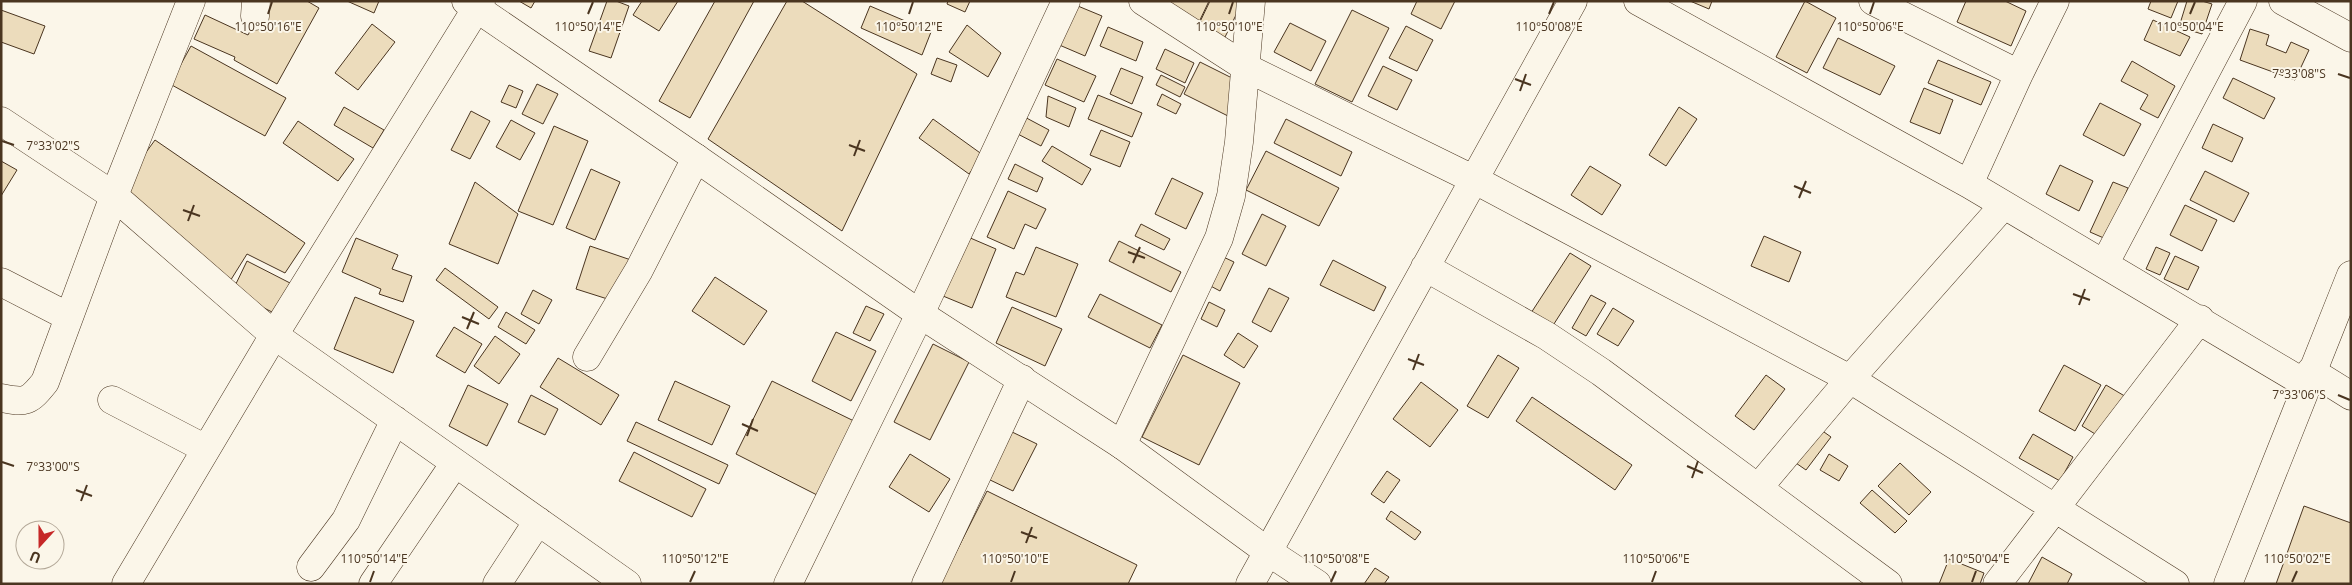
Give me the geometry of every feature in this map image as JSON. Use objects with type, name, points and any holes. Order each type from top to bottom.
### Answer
[{"type":"street","points":[[1,398],[18,401],[33,397],[45,382],[114,196],[191,1]]},
{"type":"street","points":[[788,584],[920,314],[1066,1]]},
{"type":"street","points":[[1143,1],[1247,68],[1475,180],[1850,379],[2175,584]]},
{"type":"street","points":[[1122,445],[1219,238],[1231,196],[1247,68],[1251,1]]},
{"type":"street","points":[[1250,584],[1573,1]]},
{"type":"street","points":[[1638,1],[1969,184],[2003,206],[2105,263],[2200,320],[2308,378],[2351,396]]},
{"type":"street","points":[[1873,1],[2019,74]]},
{"type":"street","points":[[1969,184],[2019,74],[2055,1]]},
{"type":"street","points":[[2105,263],[2243,1]]},
{"type":"street","points":[[2283,1],[2351,38]]},
{"type":"street","points":[[126,584],[474,4],[920,314],[1122,445],[1268,551],[1317,584]]},
{"type":"street","points":[[1,121],[114,196],[274,335],[627,584]]},
{"type":"street","points":[[587,357],[640,270],[696,158]]},
{"type":"street","points":[[1758,488],[1850,379],[2003,206]]},
{"type":"street","points":[[1425,267],[1547,336],[1601,372],[1888,584]]},
{"type":"street","points":[[2228,584],[2308,378],[2351,275]]},
{"type":"street","points":[[1,282],[70,317]]},
{"type":"street","points":[[1997,584],[2200,320]]},
{"type":"street","points":[[926,584],[1022,379]]},
{"type":"street","points":[[112,400],[206,449]]},
{"type":"street","points":[[311,567],[346,520],[395,420]]},
{"type":"street","points":[[373,584],[455,463]]},
{"type":"street","points":[[497,584],[538,521]]},
{"type":"building","points":[[266,1],[307,1],[319,8],[277,84],[234,60],[235,57],[194,39],[205,15],[248,35]]},
{"type":"building","points":[[347,1],[379,1],[374,13]]},
{"type":"building","points":[[519,1],[535,1],[531,8]]},
{"type":"building","points":[[607,1],[616,1],[629,6],[611,58],[589,51]]},
{"type":"building","points":[[642,1],[678,1],[659,31],[633,15]]},
{"type":"building","points":[[715,1],[754,1],[690,118],[659,101]]},
{"type":"building","points":[[787,1],[802,1],[917,74],[842,231],[708,139]]},
{"type":"building","points":[[948,1],[970,1],[965,12],[947,4]]},
{"type":"building","points":[[1167,1],[1209,1],[1199,22]]},
{"type":"building","points":[[1210,1],[1243,1],[1223,41],[1197,28]]},
{"type":"building","points":[[1417,1],[1455,1],[1441,29],[1411,14]]},
{"type":"building","points":[[1690,1],[1712,1],[1709,9]]},
{"type":"building","points":[[1805,1],[1836,18],[1807,73],[1776,57]]},
{"type":"building","points":[[1966,1],[2005,1],[2026,11],[2011,46],[1957,22]]},
{"type":"building","points":[[2151,1],[2178,1],[2171,18],[2148,9]]},
{"type":"building","points":[[2187,1],[2202,1],[2212,4],[2202,34],[2179,27]]},
{"type":"building","points":[[1073,4],[1102,16],[1085,56],[1057,44]]},
{"type":"building","points":[[870,6],[931,32],[922,55],[861,28]]},
{"type":"building","points":[[1,10],[45,26],[34,54],[1,42]]},
{"type":"building","points":[[1352,10],[1389,28],[1352,102],[1315,84]]},
{"type":"building","points":[[2153,20],[2190,37],[2180,56],[2144,40]]},
{"type":"building","points":[[1290,23],[1326,41],[1311,71],[1274,52]]},
{"type":"building","points":[[372,24],[395,42],[358,90],[335,73]]},
{"type":"building","points":[[967,25],[1001,53],[988,77],[949,52]]},
{"type":"building","points":[[1406,26],[1433,40],[1417,71],[1389,58]]},
{"type":"building","points":[[1108,27],[1143,42],[1136,61],[1100,46]]},
{"type":"building","points":[[2250,29],[2269,35],[2266,45],[2286,53],[2291,42],[2309,50],[2295,80],[2240,60]]},
{"type":"building","points":[[1838,38],[1895,66],[1880,95],[1823,68]]},
{"type":"building","points":[[191,46],[286,98],[265,136],[170,84]]},
{"type":"building","points":[[1165,49],[1194,63],[1185,83],[1156,69]]},
{"type":"building","points":[[937,58],[957,65],[951,82],[931,74]]},
{"type":"building","points":[[1057,59],[1096,76],[1084,102],[1045,85]]},
{"type":"building","points":[[1938,60],[1991,82],[1981,105],[1928,83]]},
{"type":"building","points":[[2132,61],[2175,86],[2158,118],[2140,109],[2148,95],[2121,81]]},
{"type":"building","points":[[1200,62],[1244,84],[1228,116],[1184,94]]},
{"type":"building","points":[[1383,66],[1412,80],[1397,110],[1368,96]]},
{"type":"building","points":[[1121,68],[1143,77],[1132,104],[1110,94]]},
{"type":"building","points":[[1161,75],[1185,87],[1180,97],[1156,85]]},
{"type":"building","points":[[2233,78],[2275,98],[2264,119],[2223,98]]},
{"type":"building","points":[[537,84],[558,94],[543,124],[522,114]]},
{"type":"building","points":[[509,85],[523,91],[516,108],[501,102]]},
{"type":"building","points":[[1924,88],[1953,100],[1940,134],[1910,122]]},
{"type":"building","points":[[1162,94],[1181,104],[1176,114],[1157,105]]},
{"type":"building","points":[[1098,95],[1142,113],[1132,137],[1088,119]]},
{"type":"building","points":[[1048,96],[1076,108],[1069,127],[1046,117]]},
{"type":"building","points":[[2100,103],[2141,124],[2124,156],[2083,135]]},
{"type":"building","points":[[344,107],[384,130],[373,148],[334,125]]},
{"type":"building","points":[[1679,107],[1697,119],[1666,166],[1649,155]]},
{"type":"building","points":[[471,111],[490,121],[470,159],[451,150]]},
{"type":"building","points":[[1019,114],[1049,130],[1041,146],[1010,130]]},
{"type":"building","points":[[933,119],[983,155],[969,174],[919,138]]},
{"type":"building","points":[[1286,119],[1352,152],[1341,176],[1274,143]]},
{"type":"building","points":[[511,120],[535,133],[520,160],[496,147]]},
{"type":"building","points":[[298,121],[354,159],[338,181],[283,143]]},
{"type":"building","points":[[2213,124],[2243,138],[2232,162],[2202,148]]},
{"type":"building","points":[[554,126],[588,141],[553,225],[518,211]]},
{"type":"building","points":[[1101,130],[1130,142],[1120,167],[1090,155]]},
{"type":"building","points":[[155,140],[305,243],[285,273],[247,254],[227,286],[120,188]]},
{"type":"building","points":[[1052,146],[1091,169],[1082,185],[1042,161]]},
{"type":"building","points":[[1266,151],[1339,188],[1319,226],[1246,190]]},
{"type":"building","points":[[1,161],[17,170],[1,196]]},
{"type":"building","points":[[1015,164],[1043,178],[1037,192],[1008,179]]},
{"type":"building","points":[[2060,165],[2093,181],[2079,211],[2046,194]]},
{"type":"building","points":[[1590,166],[1621,185],[1602,215],[1571,195]]},
{"type":"building","points":[[591,169],[620,182],[595,240],[566,228]]},
{"type":"building","points":[[2205,171],[2249,193],[2234,222],[2190,200]]},
{"type":"building","points":[[1172,178],[1203,193],[1186,229],[1155,214]]},
{"type":"building","points":[[475,182],[518,214],[498,264],[449,244]]},
{"type":"building","points":[[2113,182],[2128,188],[2106,239],[2090,232]]},
{"type":"building","points":[[1008,191],[1046,209],[1036,229],[1025,224],[1014,249],[987,237]]},
{"type":"building","points":[[2185,205],[2217,220],[2202,251],[2170,235]]},
{"type":"building","points":[[1262,214],[1286,226],[1266,266],[1242,254]]},
{"type":"building","points":[[1141,224],[1170,239],[1164,250],[1135,236]]},
{"type":"building","points":[[1764,236],[1801,252],[1789,282],[1751,266]]},
{"type":"building","points":[[968,237],[996,249],[972,308],[943,296]]},
{"type":"building","points":[[356,238],[398,255],[392,269],[412,276],[403,302],[379,294],[381,289],[342,272]]},
{"type":"building","points":[[1119,241],[1181,272],[1171,292],[1109,261]]},
{"type":"building","points":[[590,246],[631,260],[617,302],[576,289]]},
{"type":"building","points":[[1036,247],[1078,264],[1056,317],[1006,297],[1016,272],[1024,275]]},
{"type":"building","points":[[2156,247],[2170,253],[2160,275],[2146,269]]},
{"type":"building","points":[[1570,253],[1591,266],[1552,327],[1531,313]]},
{"type":"building","points":[[1217,254],[1234,262],[1220,291],[1203,282]]},
{"type":"building","points":[[2175,256],[2199,267],[2188,290],[2164,279]]},
{"type":"building","points":[[1333,260],[1386,287],[1374,311],[1320,285]]},
{"type":"building","points":[[247,261],[290,283],[274,313],[232,292]]},
{"type":"building","points":[[445,268],[498,307],[489,319],[436,280]]},
{"type":"building","points":[[715,277],[767,311],[744,345],[692,311]]},
{"type":"building","points":[[1269,288],[1289,298],[1271,332],[1252,322]]},
{"type":"building","points":[[533,290],[552,300],[539,324],[521,314]]},
{"type":"building","points":[[1100,294],[1162,325],[1150,348],[1088,317]]},
{"type":"building","points":[[1591,295],[1606,303],[1586,336],[1572,328]]},
{"type":"building","points":[[355,297],[414,321],[393,373],[334,349]]},
{"type":"building","points":[[1209,302],[1225,310],[1217,327],[1201,319]]},
{"type":"building","points":[[866,306],[884,314],[870,341],[853,333]]},
{"type":"building","points":[[1012,307],[1062,329],[1045,366],[996,343]]},
{"type":"building","points":[[1613,308],[1634,321],[1618,346],[1597,334]]},
{"type":"building","points":[[506,312],[535,330],[526,344],[498,327]]},
{"type":"building","points":[[454,327],[482,344],[465,373],[436,356]]},
{"type":"building","points":[[836,332],[876,351],[851,401],[812,381]]},
{"type":"building","points":[[1238,333],[1258,346],[1244,368],[1224,355]]},
{"type":"building","points":[[495,336],[520,354],[499,384],[474,366]]},
{"type":"building","points":[[933,344],[969,362],[930,440],[894,422]]},
{"type":"building","points":[[1183,355],[1240,383],[1199,465],[1142,437]]},
{"type":"building","points":[[1498,355],[1519,368],[1488,418],[1467,406]]},
{"type":"building","points":[[558,358],[619,395],[601,425],[540,387]]},
{"type":"building","points":[[2064,365],[2101,385],[2075,431],[2039,411]]},
{"type":"building","points":[[1766,375],[1785,389],[1754,430],[1735,416]]},
{"type":"building","points":[[675,381],[730,406],[712,445],[658,420]]},
{"type":"building","points":[[772,381],[856,422],[819,496],[736,454]]},
{"type":"building","points":[[1421,382],[1458,410],[1430,447],[1393,419]]},
{"type":"building","points":[[468,385],[508,404],[487,446],[449,426]]},
{"type":"building","points":[[2106,385],[2128,398],[2105,440],[2082,426]]},
{"type":"building","points":[[531,395],[558,409],[545,435],[518,422]]},
{"type":"building","points":[[1532,397],[1632,465],[1615,490],[1516,421]]},
{"type":"building","points":[[636,422],[728,465],[719,484],[627,441]]},
{"type":"building","points":[[1817,427],[1831,437],[1806,470],[1793,461]]},
{"type":"building","points":[[1010,431],[1037,444],[1013,491],[986,478]]},
{"type":"building","points":[[2033,434],[2073,457],[2060,481],[2019,458]]},
{"type":"building","points":[[634,452],[706,489],[692,517],[619,481]]},
{"type":"building","points":[[910,454],[950,479],[929,512],[889,487]]},
{"type":"building","points":[[1829,454],[1848,466],[1839,481],[1820,470]]},
{"type":"building","points":[[1900,463],[1931,492],[1909,515],[1878,486]]},
{"type":"building","points":[[1387,471],[1400,480],[1384,503],[1371,494]]},
{"type":"building","points":[[1872,490],[1907,521],[1895,533],[1860,503]]},
{"type":"building","points":[[987,491],[1137,565],[1128,584],[940,584]]},
{"type":"building","points":[[2304,506],[2351,523],[2351,584],[2276,584]]},
{"type":"building","points":[[1391,511],[1421,532],[1415,540],[1386,519]]},
{"type":"building","points":[[2042,557],[2072,574],[2067,584],[2028,584]]},
{"type":"building","points":[[1949,559],[1984,573],[1980,584],[1939,584]]},
{"type":"building","points":[[1375,568],[1389,577],[1384,584],[1364,584]]}]
